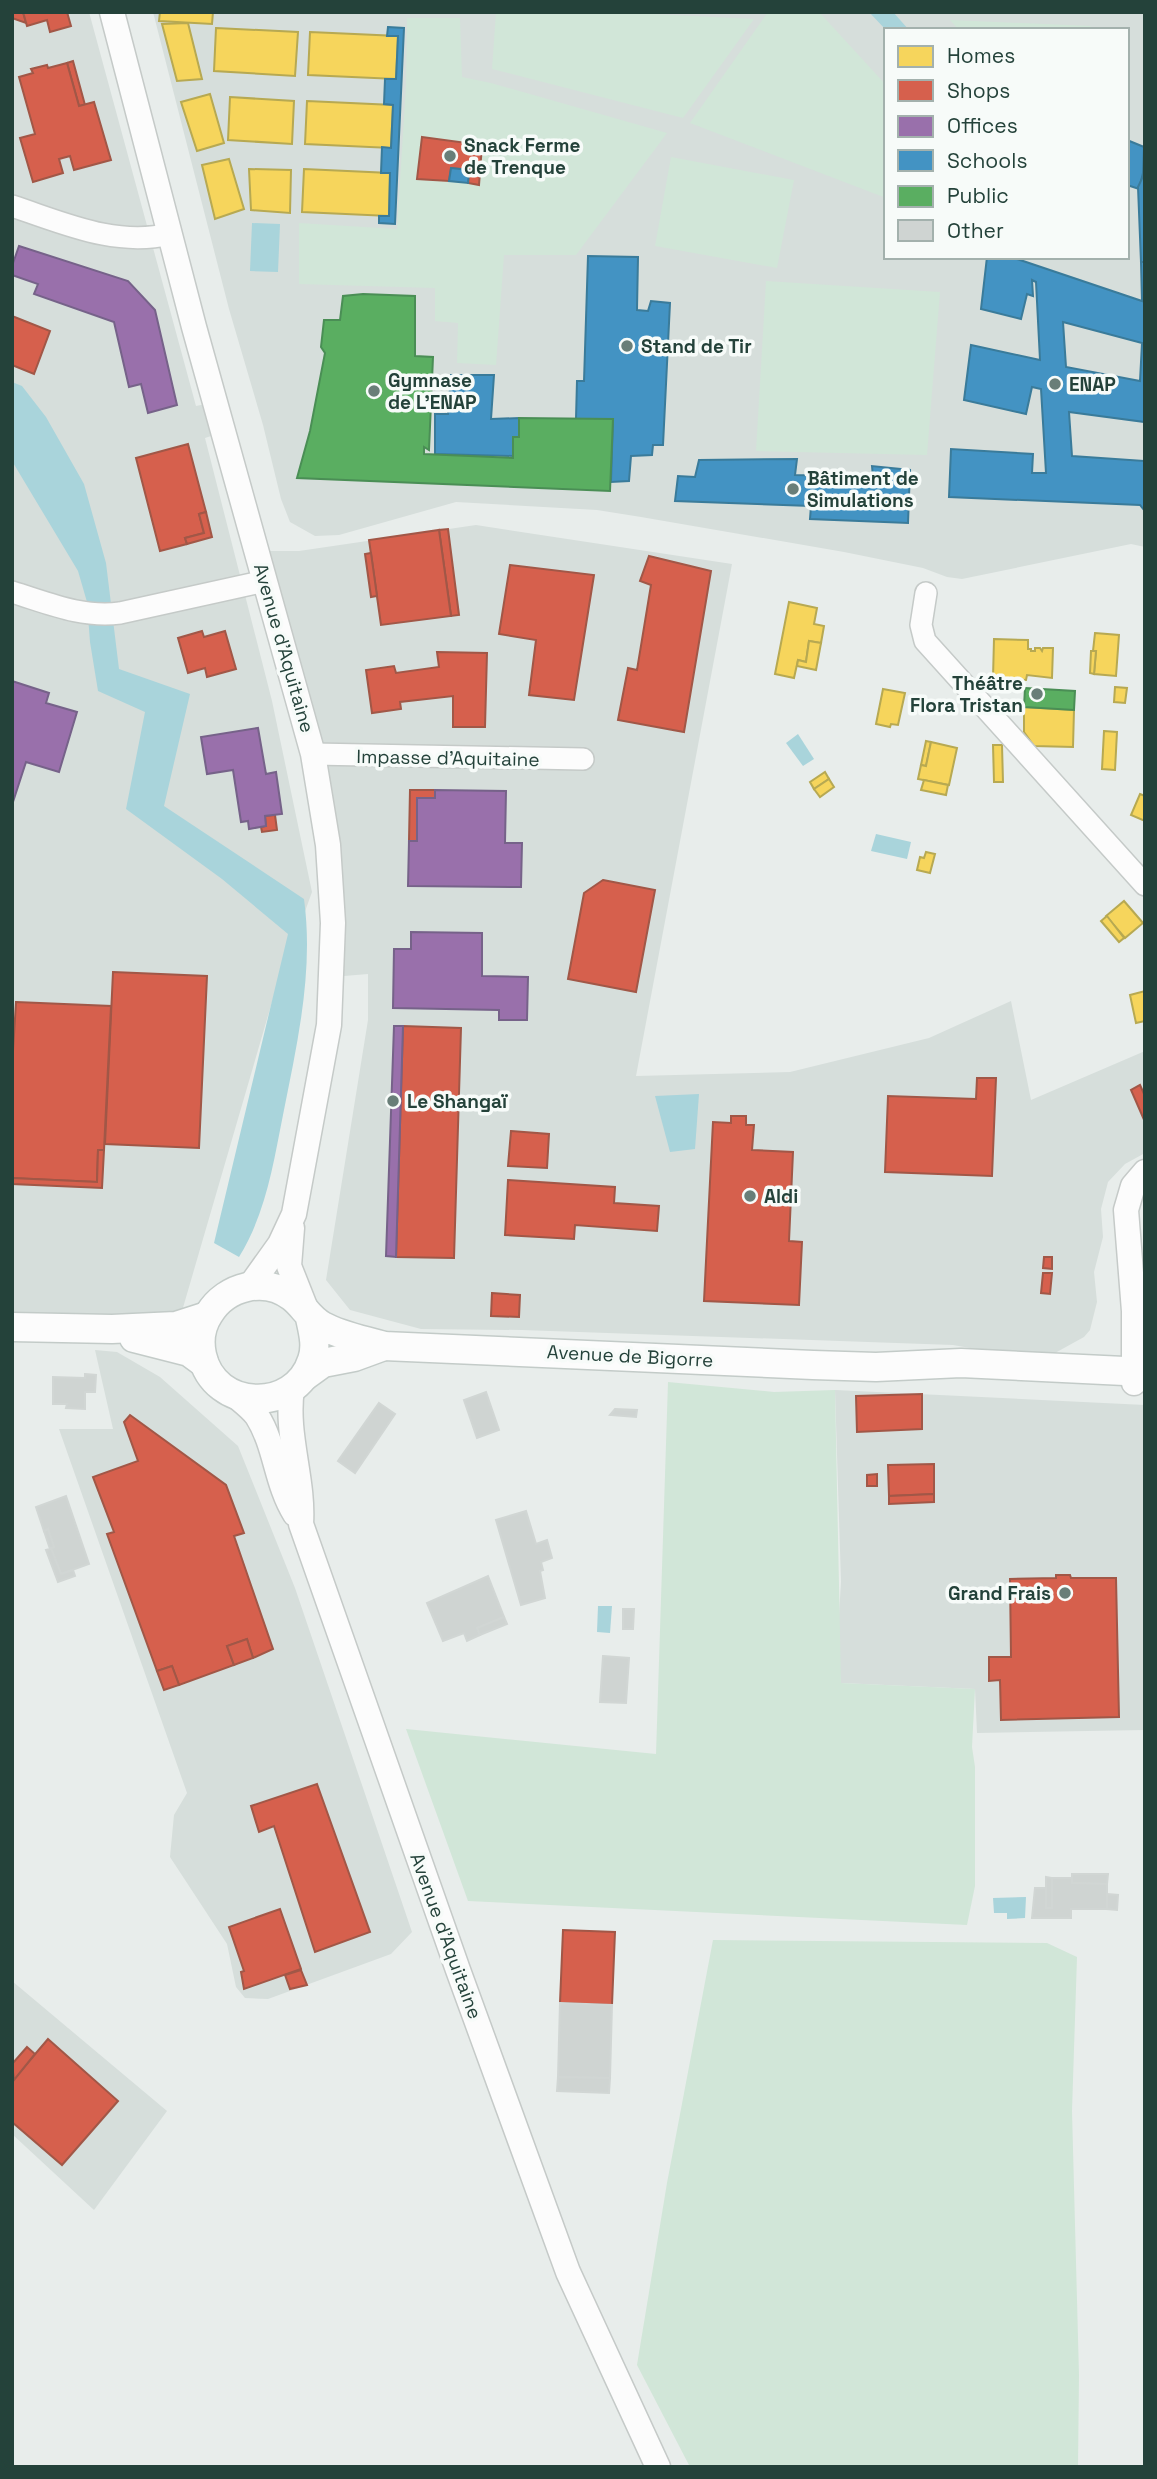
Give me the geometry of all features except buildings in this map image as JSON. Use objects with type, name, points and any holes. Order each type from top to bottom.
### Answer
[{"type":"main road","points":[[112,1329],[135,1339],[190,1352],[204,1363],[217,1383],[237,1396],[256,1400],[275,1398],[298,1382],[313,1359],[315,1340],[309,1316],[299,1303],[277,1288],[250,1286],[233,1291],[218,1301],[207,1316],[202,1331],[204,1363]]},
{"type":"main road","points":[[12,1327],[112,1329],[176,1326],[207,1316]]},
{"type":"main road","name":"Avenue de Bigorre","points":[[309,1316],[324,1327],[384,1346],[876,1367],[961,1363],[1141,1381]]},
{"type":"main road","name":"Avenue de Bigorre","points":[[298,1382],[323,1363],[354,1357],[384,1346]]},
{"type":"main road","name":"Avenue de Bigorre","points":[[876,1367],[1007,1385],[1141,1381]]},
{"type":"street","name":"Avenue d'Aquitaine","points":[[112,12],[313,754],[328,845],[333,923],[329,1025],[294,1214],[280,1244],[250,1286]]},
{"type":"street","points":[[12,206],[114,237],[151,239],[170,234]]},
{"type":"street","points":[[12,592],[99,616],[265,581]]},
{"type":"street","points":[[926,593],[921,625],[925,640],[1145,885]]},
{"type":"street","name":"Impasse d'Aquitaine","points":[[313,754],[583,760]]},
{"type":"street","points":[[1141,1381],[1126,1210],[1133,1186],[1145,1172]]},
{"type":"street","points":[[294,1214],[289,1266],[309,1316]]},
{"type":"street","name":"Avenue d'Aquitaine","points":[[298,1382],[291,1429],[302,1524],[458,1970],[568,2272],[658,2467]]},
{"type":"street","points":[[237,1396],[256,1414],[266,1434],[278,1477],[302,1524]]},
{"type":"shaded area","points":[[12,12],[89,12],[196,406],[216,402],[257,551],[299,551],[476,525],[732,564],[636,1076],[790,1072],[929,1038],[1011,1001],[1031,1100],[1145,1051],[1145,1153],[1125,1164],[1108,1182],[1101,1209],[1103,1237],[1094,1272],[1097,1302],[1090,1330],[1084,1337],[1055,1353],[987,1351],[953,1345],[421,1329],[350,1310],[326,1280],[368,1020],[368,974],[332,977],[328,845],[214,435],[205,438],[272,701],[312,892],[281,971],[180,1318],[12,1314]]},
{"type":"shaded area","points":[[153,12],[1145,12],[1145,547],[1131,544],[962,579],[844,552],[597,510],[456,502],[339,535],[315,536],[290,522],[281,499],[263,425],[229,309]]},
{"type":"shaded area","points":[[95,1350],[117,1352],[160,1377],[238,1446],[295,1588],[412,1932],[391,1954],[268,1999],[245,1998],[236,1987],[227,1944],[170,1857],[174,1815],[187,1793],[59,1429],[113,1429]]},
{"type":"shaded area","points":[[835,1390],[1145,1405],[1145,1730],[977,1733],[975,1689],[841,1683],[837,1646],[841,1582]]},
{"type":"shaded area","points":[[12,1981],[167,2111],[94,2210],[12,2134]]},
{"type":"green space","points":[[496,12],[611,12],[754,19],[683,118],[492,69]]},
{"type":"green space","points":[[768,12],[819,12],[884,83],[884,197],[690,123]]},
{"type":"green space","points":[[407,18],[460,18],[462,77],[667,133],[576,255],[504,255],[496,365],[457,363],[458,323],[435,321],[435,288],[299,284],[299,223],[397,229],[406,86]]},
{"type":"green space","points":[[950,20],[1091,26],[1090,28],[957,28]]},
{"type":"green space","points":[[671,157],[794,180],[777,268],[655,246]]},
{"type":"green space","points":[[766,281],[940,292],[927,455],[756,451]]},
{"type":"green space","points":[[668,1382],[774,1392],[835,1390],[841,1683],[975,1689],[972,1747],[975,1767],[975,1886],[967,1925],[468,1901],[406,1729],[656,1754]]},
{"type":"green space","points":[[713,1940],[1047,1943],[1077,1957],[1072,2111],[1079,2375],[1078,2467],[690,2467],[637,2365],[667,2183]]},
{"type":"water","points":[[869,12],[893,12],[907,28],[884,28]]},
{"type":"water","points":[[252,223],[280,224],[278,272],[250,271]]},
{"type":"water","points":[[12,382],[22,386],[46,417],[84,484],[106,563],[119,669],[190,694],[164,806],[304,899],[307,954],[294,1062],[262,1206],[239,1257],[214,1243],[288,934],[222,879],[126,809],[145,712],[98,691],[87,602],[78,571],[12,461]]},
{"type":"water","points":[[798,734],[814,759],[803,766],[786,743]]},
{"type":"water","points":[[876,834],[911,842],[907,859],[871,851]]},
{"type":"water","points":[[699,1094],[695,1149],[670,1152],[655,1096]]},
{"type":"water","points":[[598,1606],[612,1606],[610,1633],[597,1632]]},
{"type":"water","points":[[1026,1897],[1025,1918],[1007,1919],[1007,1913],[994,1913],[993,1898]]},
{"type":"place","name":"Snack Ferme de Trenque","points":[[450,156]]},
{"type":"place","name":"Stand de Tir","points":[[627,346]]},
{"type":"place","name":"ENAP","points":[[1055,384]]},
{"type":"place","name":"Gymnase de L'ENAP","points":[[374,391]]},
{"type":"place","name":"Bâtiment de Simulations","points":[[793,489]]},
{"type":"place","name":"Théâtre Flora Tristan","points":[[1037,694]]},
{"type":"place","name":"Le Shangaï","points":[[393,1101]]},
{"type":"place","name":"Aldi","points":[[750,1196]]},
{"type":"place","name":"Grand Frais","points":[[1065,1593]]}]
